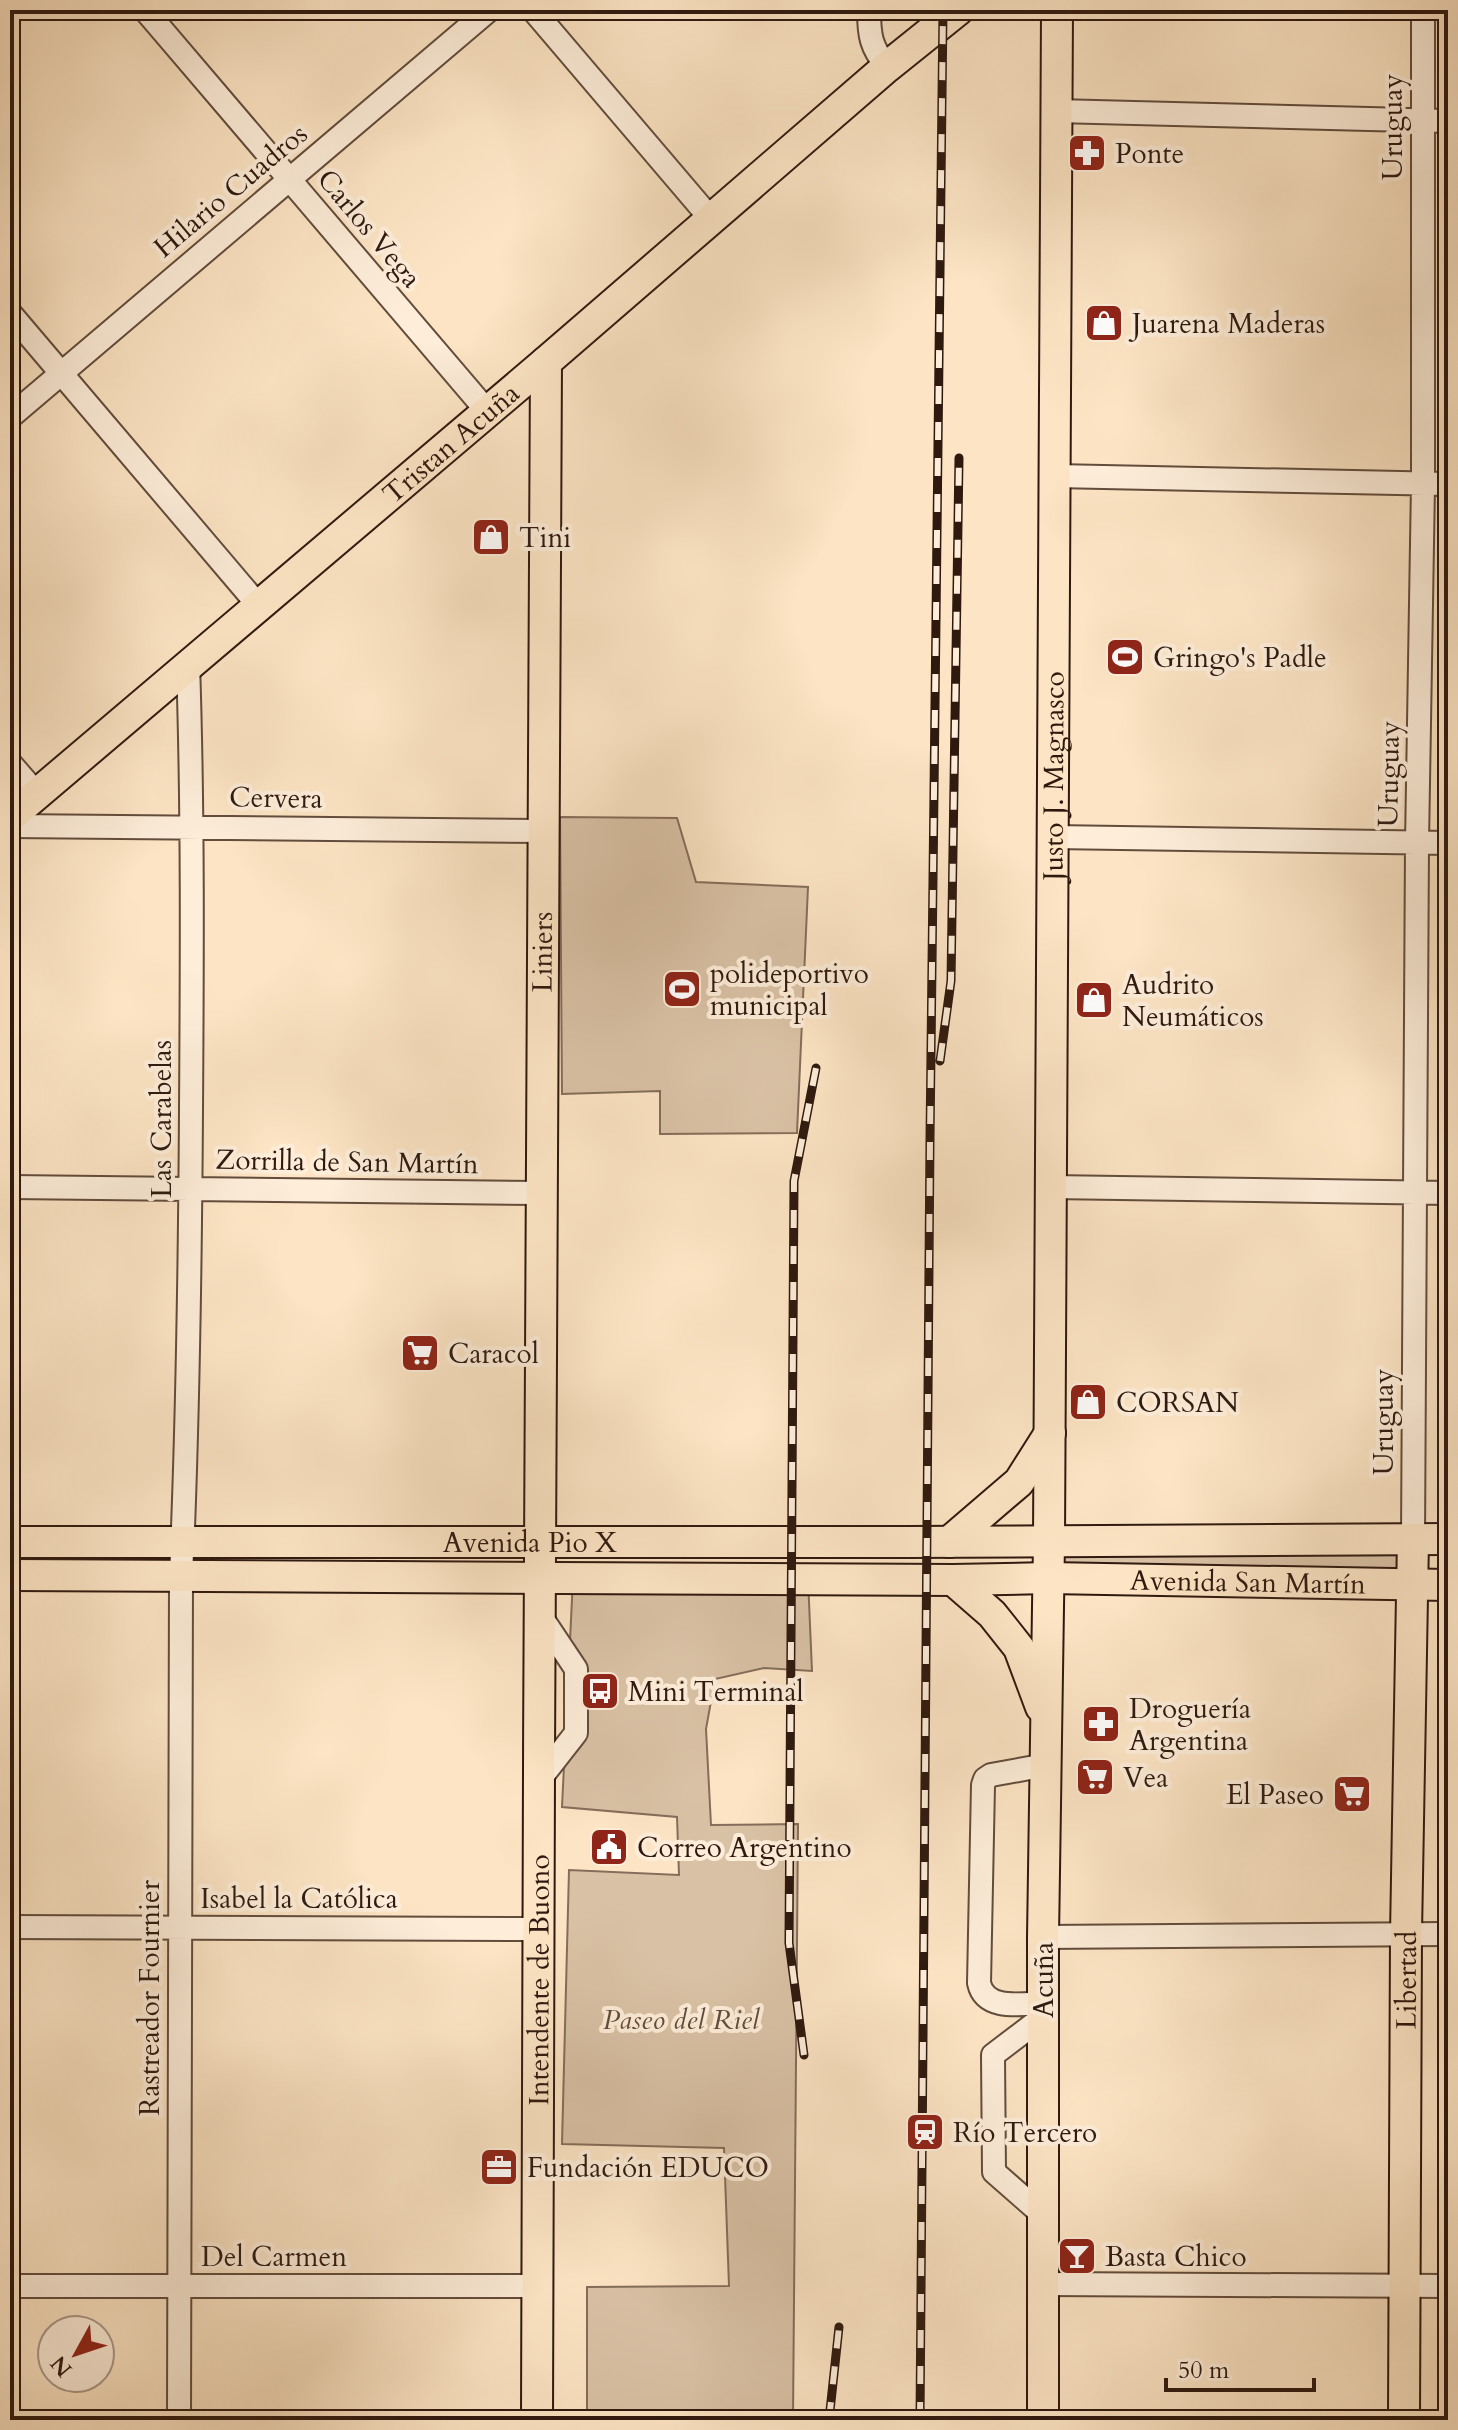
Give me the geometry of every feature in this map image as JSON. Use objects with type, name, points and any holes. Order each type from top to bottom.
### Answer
[{"type":"main road","name":"Tristan Acuña","points":[[10,817],[546,362],[887,67],[958,10]]},
{"type":"main road","name":"Justo J. Magnasco","points":[[1049,1541],[1057,10]]},
{"type":"main road","name":"Liniers","points":[[541,1542],[539,1193],[546,362]]},
{"type":"main road","points":[[949,1542],[1019,1482],[1050,1433]]},
{"type":"main road","name":"Libertad","points":[[1404,2420],[1406,1934],[1413,1539]]},
{"type":"main road","name":"Avenida San Martín","points":[[1049,1541],[1448,1539]]},
{"type":"main road","name":"Avenida Pio X","points":[[10,1542],[1049,1541]]},
{"type":"main road","name":"Acuña","points":[[1043,2420],[1043,1937],[1049,1541]]},
{"type":"main road","name":"Intendente de Buono","points":[[537,2420],[541,1542]]},
{"type":"main road","name":"Avenida Pio X","points":[[10,1575],[1049,1578]]},
{"type":"main road","name":"Avenida San Martín","points":[[1049,1578],[1448,1585]]},
{"type":"main road","points":[[953,1580],[992,1614],[1019,1648],[1046,1720]]},
{"type":"street","name":"Carlos Vega","points":[[145,10],[487,411]]},
{"type":"street","name":"Hilario Cuadros","points":[[10,417],[489,10]]},
{"type":"street","points":[[533,10],[711,219]]},
{"type":"street","points":[[869,10],[874,50],[887,67]]},
{"type":"street","name":"Uruguay","points":[[1413,1539],[1417,843],[1423,484],[1423,10]]},
{"type":"street","points":[[1056,111],[1448,121]]},
{"type":"street","points":[[10,313],[259,606]]},
{"type":"street","points":[[1055,476],[1448,484]]},
{"type":"street","name":"Las Carabelas","points":[[181,1576],[190,1189],[193,826],[188,663]]},
{"type":"street","points":[[10,763],[36,793]]},
{"type":"street","name":"Cervera","points":[[10,826],[541,831]]},
{"type":"street","points":[[1053,837],[1448,843]]},
{"type":"street","name":"Zorrilla de San Martín","points":[[10,1187],[539,1193]]},
{"type":"street","points":[[1051,1187],[1448,1193]]},
{"type":"street","name":"Rastreador Fournier","points":[[179,2420],[181,1576]]},
{"type":"street","points":[[1043,2010],[992,2001],[981,1991],[979,1983],[983,1785],[991,1775],[1046,1765]]},
{"type":"street","name":"Isabel la Católica","points":[[10,1927],[539,1929]]},
{"type":"street","points":[[1043,1937],[1448,1934]]},
{"type":"street","points":[[1043,2010],[993,2055],[994,2172],[1043,2215]]},
{"type":"street","points":[[1044,2284],[1448,2286]]},
{"type":"street","name":"Del Carmen","points":[[10,2286],[538,2286]]},
{"type":"green space","name":"polideportivo municipal","points":[[560,817],[677,818],[696,882],[808,887],[797,1133],[660,1134],[660,1091],[562,1094]]},
{"type":"green space","points":[[1413,1539],[1412,1585],[1049,1578],[1049,1541]]},
{"type":"green space","name":"Paseo del Riel","points":[[573,1578],[808,1579],[812,1671],[764,1668],[715,1679],[706,1729],[711,1825],[798,1824],[793,2420],[587,2420],[587,2287],[729,2286],[724,2148],[562,2144],[569,1870],[679,1875],[677,1817],[562,1807]]},
{"type":"railway","points":[[920,2420],[943,10]]},
{"type":"railway","points":[[940,1061],[951,981],[959,458]]},
{"type":"railway","points":[[804,2055],[789,1943],[794,1181],[816,1068]]},
{"type":"railway","points":[[829,2420],[839,2327]]},
{"type":"place","name":"Ponte","points":[[1087,153]]},
{"type":"place","name":"Juarena Maderas","points":[[1104,323]]},
{"type":"place","name":"Tini","points":[[491,537]]},
{"type":"place","name":"Gringo's Padle","points":[[1125,657]]},
{"type":"place","name":"polideportivo municipal","points":[[682,989]]},
{"type":"place","name":"Audrito Neumáticos","points":[[1094,1000]]},
{"type":"place","name":"Caracol","points":[[420,1353]]},
{"type":"place","name":"CORSAN","points":[[1088,1402]]},
{"type":"place","name":"Mini Terminal","points":[[600,1691]]},
{"type":"place","name":"Droguería Argentina","points":[[1101,1724]]},
{"type":"place","name":"Vea","points":[[1095,1777]]},
{"type":"place","name":"El Paseo","points":[[1352,1794]]},
{"type":"place","name":"Correo Argentino","points":[[609,1847]]},
{"type":"place","name":"Río Tercero","points":[[925,2132]]},
{"type":"place","name":"Fundación EDUCO","points":[[499,2167]]},
{"type":"place","name":"Basta Chico","points":[[1077,2256]]}]
